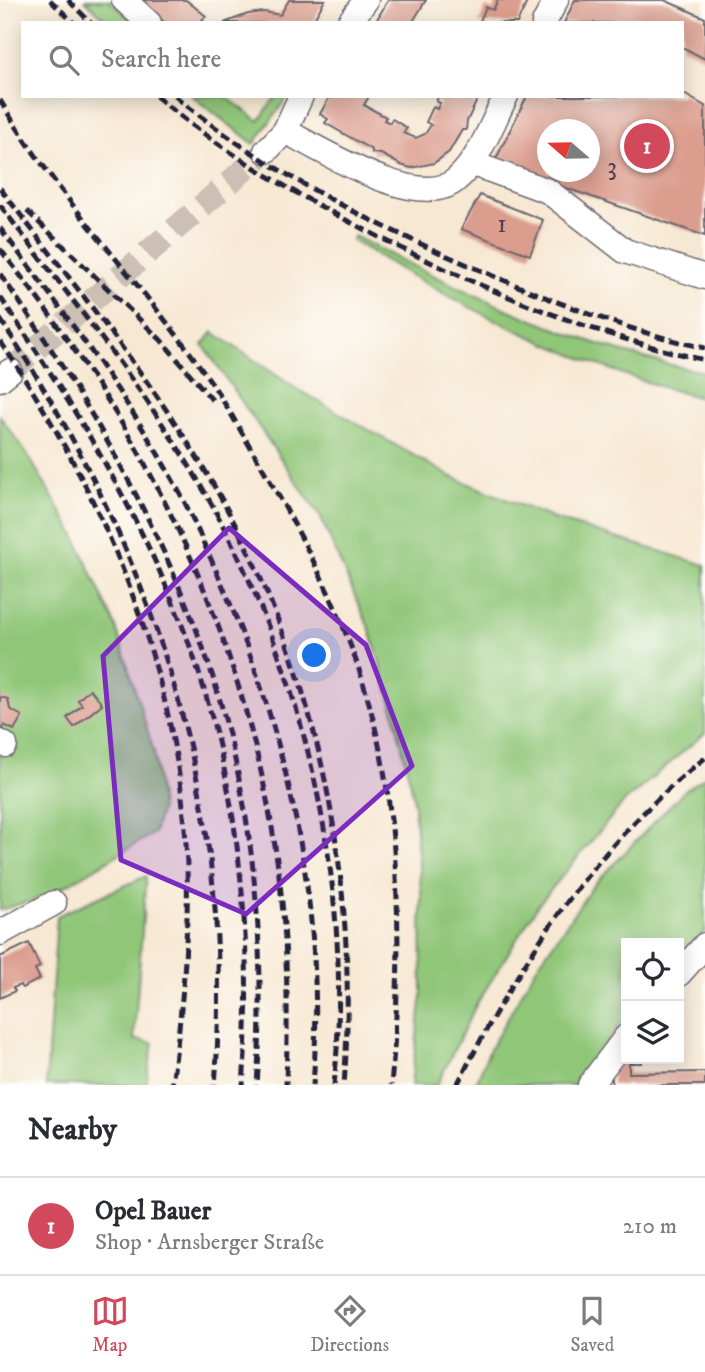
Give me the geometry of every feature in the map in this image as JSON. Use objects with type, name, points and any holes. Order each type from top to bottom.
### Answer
[{"type":"street","points":[[124,0],[147,21]]},
{"type":"street","points":[[350,21],[366,0]]},
{"type":"street","points":[[545,21],[556,0]]},
{"type":"street","points":[[266,151],[285,131],[299,98]]},
{"type":"street","points":[[285,131],[377,177],[411,189],[434,190],[456,181],[471,163],[505,98]]},
{"type":"street","points":[[471,163],[548,191],[625,251],[705,277]]},
{"type":"street","points":[[0,933],[54,902]]},
{"type":"street","points":[[684,968],[705,945]]},
{"type":"street","points":[[590,1085],[621,1044]]},
{"type":"highlighted area","points":[[229,528],[366,645],[412,766],[246,914],[121,860],[103,656]]},
{"type":"green space","points":[[85,0],[109,0],[132,21],[107,21]]},
{"type":"green space","points":[[195,98],[228,98],[259,121],[275,98],[287,98],[254,144]]},
{"type":"green space","points":[[354,236],[525,317],[614,349],[705,372],[705,399],[612,370],[522,333],[393,265],[352,240]]},
{"type":"green space","points":[[213,332],[295,388],[450,476],[554,519],[705,565],[705,733],[623,803],[538,905],[476,1005],[437,1085],[411,1085],[422,994],[421,890],[413,795],[392,705],[370,630],[320,516],[203,345]]},
{"type":"green space","points":[[0,416],[29,457],[74,534],[116,627],[154,752],[161,808],[154,833],[50,895],[0,910]]},
{"type":"green space","points":[[705,777],[705,931],[684,950],[684,938],[621,938],[621,1024],[574,1085],[475,1085],[489,1051],[536,968],[593,886],[683,792]]},
{"type":"green space","points":[[146,876],[134,1039],[153,1043],[146,1085],[46,1085],[57,916]]},
{"type":"building","points":[[139,0],[186,0],[206,16],[203,21],[163,21]]},
{"type":"building","points":[[289,0],[325,0],[313,21],[229,21],[264,12],[280,15]]},
{"type":"building","points":[[388,0],[426,0],[413,21],[376,21]]},
{"type":"building","points":[[498,0],[528,0],[518,21],[480,21],[486,7],[493,10]]},
{"type":"building","points":[[575,0],[664,0],[705,18],[705,59],[684,48],[684,21],[565,21]]},
{"type":"building","points":[[684,94],[705,106],[705,236],[549,182],[600,182],[600,119],[537,119],[537,178],[494,163],[526,98],[684,98]]},
{"type":"building","points":[[329,98],[368,98],[364,105],[386,117],[384,120],[390,123],[392,119],[407,128],[403,133],[416,138],[425,134],[431,125],[426,122],[433,107],[437,109],[440,103],[436,101],[438,98],[478,98],[467,121],[466,130],[462,130],[449,152],[434,163],[411,168],[381,154],[372,153],[372,150],[325,123],[328,119],[320,114]]},
{"type":"building","points":[[480,195],[543,220],[530,255],[461,229]]},
{"type":"building","points":[[90,689],[102,704],[74,727],[67,718],[82,705],[78,700]]},
{"type":"building","points":[[0,697],[8,699],[10,709],[22,716],[14,730],[4,725],[0,732]]},
{"type":"building","points":[[29,943],[40,967],[35,969],[40,979],[22,988],[20,985],[13,988],[15,991],[0,998],[0,957]]},
{"type":"building","points":[[621,1060],[621,1064],[629,1064],[629,1073],[705,1072],[705,1085],[612,1085],[612,1073]]},
{"type":"tunnel","points":[[10,371],[266,151]]},
{"type":"railway","points":[[50,0],[72,21]]},
{"type":"railway","points":[[68,0],[89,21]]},
{"type":"railway","points":[[158,98],[209,137],[264,174],[420,257],[499,293],[580,324],[621,338],[705,360]]},
{"type":"railway","points":[[178,98],[211,124],[288,175],[410,239],[571,307],[624,326],[705,348]]},
{"type":"railway","points":[[0,100],[75,208],[211,382],[300,535],[345,630],[370,706],[390,813],[398,923],[391,1085]]},
{"type":"railway","points":[[0,188],[111,333],[189,445],[213,484],[249,554],[280,625],[305,699],[324,775],[337,851],[345,929],[347,1007],[344,1085]]},
{"type":"railway","points":[[0,205],[106,344],[180,452],[238,556],[269,627],[294,701],[314,777],[328,854],[336,932],[339,1009],[334,1085]]},
{"type":"railway","points":[[27,211],[161,340],[213,401]]},
{"type":"railway","points":[[0,228],[73,326],[142,428],[187,506],[237,619],[279,748],[295,815],[306,882],[316,1017],[313,1085]]},
{"type":"railway","points":[[0,249],[84,364],[142,459],[198,574],[221,635],[258,758],[271,821],[285,934],[286,1085]]},
{"type":"railway","points":[[0,274],[55,355],[130,482],[172,571],[211,672],[228,729],[241,788],[257,906],[260,966],[257,1085]]},
{"type":"railway","points":[[0,297],[76,414],[122,494],[162,577],[200,675],[216,732],[237,849],[246,968],[243,1085]]},
{"type":"railway","points":[[0,319],[54,407],[102,497],[142,589],[174,684],[197,781],[212,880],[218,981],[215,1085]]},
{"type":"railway","points":[[0,341],[64,445],[117,555],[157,670],[171,729],[181,789],[187,863],[184,974],[172,1085]]},
{"type":"railway","points":[[457,1085],[534,949],[563,908],[627,829],[705,758]]},
{"type":"place","name":"Opel Bauer","points":[[647,146]]}]
